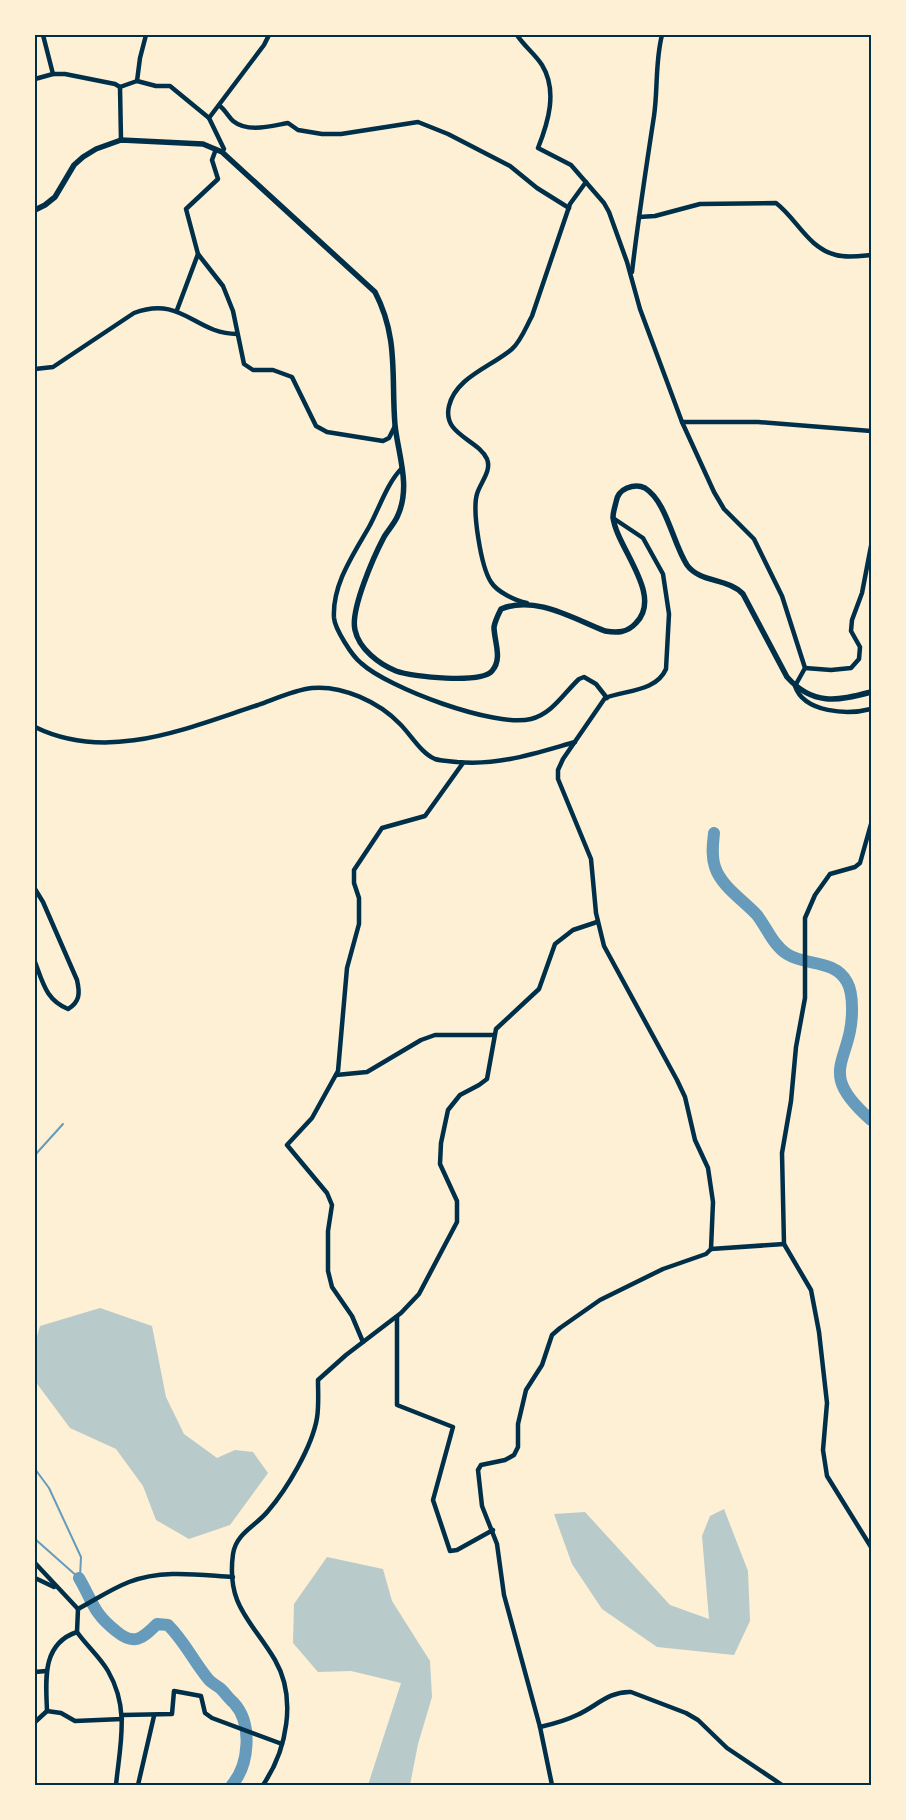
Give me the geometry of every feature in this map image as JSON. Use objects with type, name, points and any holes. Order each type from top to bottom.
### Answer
[{"type":"main road","points":[[35,210],[46,205],[55,197],[74,165],[96,148],[121,140],[203,144],[219,151],[375,292],[384,309],[389,327],[395,376],[395,425],[402,468],[403,499],[398,515],[370,566],[357,606],[354,628],[360,644],[371,656],[396,671],[415,675],[483,677],[491,673],[496,666],[494,627],[501,609],[512,605],[533,604],[605,631],[617,633],[629,630],[642,616],[644,609],[643,587],[613,518],[617,496],[622,490],[634,486],[645,488],[658,503],[687,565],[697,574],[737,588],[743,594],[787,677],[795,686],[811,697],[826,699],[848,698],[871,692]]},
{"type":"street","points":[[43,35],[52,74]]},
{"type":"street","points":[[137,81],[146,35]]},
{"type":"street","points":[[209,118],[220,106],[264,45],[269,35]]},
{"type":"street","points":[[517,35],[543,66],[550,96],[546,126],[538,148],[571,165],[609,212],[640,308],[682,422],[714,492],[724,509],[754,539],[782,596],[805,668],[795,686],[798,696],[810,703],[846,712],[871,709]]},
{"type":"street","points":[[631,276],[654,114],[660,36]]},
{"type":"street","points":[[35,79],[52,74],[65,74],[115,84],[120,87],[137,81],[156,86],[170,86],[209,118],[224,149],[219,151],[212,160],[218,179],[186,209],[198,254],[223,286],[233,311],[244,364],[253,370],[273,370],[292,377],[316,426],[327,432],[383,440],[390,438],[395,425]]},
{"type":"street","points":[[120,87],[121,140]]},
{"type":"street","points":[[220,106],[232,120],[242,127],[266,127],[288,123],[298,130],[341,134],[418,122],[448,134],[510,166],[537,188],[569,208]]},
{"type":"street","points":[[533,604],[519,602],[491,582],[482,561],[476,495],[488,468],[486,457],[452,426],[449,419],[449,408],[454,394],[466,380],[513,348],[524,332],[532,316],[569,208],[586,182]]},
{"type":"street","points":[[639,218],[655,216],[700,204],[776,203],[784,207],[810,240],[825,251],[838,256],[871,256]]},
{"type":"street","points":[[177,310],[198,254]]},
{"type":"street","points":[[35,369],[52,367],[134,312],[156,308],[177,310],[224,334],[237,334]]},
{"type":"street","points":[[682,422],[758,422],[871,431]]},
{"type":"street","points":[[402,468],[335,594],[336,626],[360,663],[413,693],[482,716],[503,720],[528,720],[541,716],[579,679],[584,678],[596,684],[607,698]]},
{"type":"street","points":[[613,518],[643,538],[663,574],[668,598],[669,641],[666,669],[661,676],[645,688],[607,698],[563,759],[558,770],[558,779],[591,859],[597,922],[604,946],[640,1008],[685,1097],[695,1140],[711,1178],[713,1202],[711,1249]]},
{"type":"street","points":[[805,668],[831,670],[851,668],[859,659],[860,647],[851,632],[852,620],[862,594],[871,546]]},
{"type":"street","points":[[865,570],[871,569]]},
{"type":"street","points":[[35,727],[46,733],[87,743],[154,738],[300,691],[332,688],[347,692],[382,710],[399,722],[429,755],[436,760],[463,763],[504,762],[577,742]]},
{"type":"street","points":[[364,1342],[352,1316],[332,1287],[328,1271],[328,1231],[332,1205],[327,1193],[287,1145],[312,1118],[336,1075],[347,968],[359,924],[359,898],[354,883],[354,870],[382,828],[425,816],[463,763]]},
{"type":"street","points":[[871,824],[860,863],[855,867],[830,874],[807,910],[805,998],[796,1047],[791,1101],[782,1153],[784,1244],[812,1290],[828,1403],[823,1450],[828,1476],[871,1547]]},
{"type":"street","points":[[35,889],[43,902],[77,980],[80,992],[76,1004],[68,1009],[55,1004],[42,981],[35,962]]},
{"type":"street","points":[[263,1785],[282,1744],[288,1710],[284,1682],[275,1660],[240,1610],[233,1577],[233,1553],[239,1539],[268,1512],[293,1474],[314,1432],[318,1416],[318,1380],[397,1317],[419,1294],[457,1222],[457,1201],[440,1164],[442,1136],[448,1110],[460,1094],[479,1085],[486,1079],[496,1029],[505,1019],[534,996],[539,989],[555,944],[573,930],[597,922]]},
{"type":"street","points":[[336,1075],[368,1072],[421,1040],[435,1035],[494,1035]]},
{"type":"street","points":[[552,1785],[540,1727],[506,1602],[493,1530],[482,1506],[478,1470],[481,1466],[505,1460],[514,1455],[518,1447],[518,1424],[526,1390],[542,1365],[552,1335],[570,1319],[600,1300],[663,1269],[706,1254],[711,1249],[784,1244]]},
{"type":"street","points":[[397,1317],[397,1405],[453,1427],[433,1500],[450,1551],[457,1550],[493,1530]]},
{"type":"street","points":[[35,1563],[78,1609],[76,1632],[108,1670],[118,1692],[122,1717],[116,1785]]},
{"type":"street","points":[[78,1609],[130,1581],[152,1575],[179,1573],[233,1577]]},
{"type":"street","points":[[35,1578],[58,1588]]},
{"type":"street","points":[[35,1722],[47,1711],[46,1672],[48,1658],[61,1639],[76,1632]]},
{"type":"street","points":[[35,1672],[46,1672]]},
{"type":"street","points":[[47,1711],[61,1713],[75,1721],[172,1714],[174,1692],[201,1696],[205,1713],[212,1718],[282,1744]]},
{"type":"street","points":[[540,1727],[579,1715],[606,1697],[621,1692],[631,1692],[686,1713],[698,1720],[727,1748],[782,1785]]},
{"type":"street","points":[[138,1785],[154,1716]]},
{"type":"shaded area","points":[[100,1308],[152,1326],[166,1397],[184,1434],[217,1458],[235,1450],[253,1452],[268,1473],[230,1525],[189,1539],[156,1520],[143,1486],[116,1449],[70,1428],[35,1381],[35,1343],[40,1326]]},
{"type":"shaded area","points":[[724,1509],[748,1571],[750,1621],[734,1655],[657,1647],[602,1609],[572,1564],[554,1514],[585,1512],[670,1605],[709,1619],[702,1536],[710,1516]]},
{"type":"shaded area","points":[[327,1557],[383,1569],[392,1601],[430,1661],[432,1697],[418,1744],[410,1785],[368,1785],[401,1683],[351,1671],[318,1672],[293,1643],[294,1604]]},
{"type":"waterway","points":[[714,833],[713,858],[718,874],[727,887],[757,915],[778,946],[794,958],[827,966],[835,970],[847,982],[852,1002],[851,1027],[840,1066],[840,1077],[844,1089],[854,1103],[871,1120]]},
{"type":"waterway","points":[[35,1155],[63,1124]]},
{"type":"waterway","points":[[35,1469],[49,1488],[81,1557],[80,1577],[35,1539]]},
{"type":"waterway","points":[[79,1578],[102,1619],[122,1636],[138,1639],[147,1634],[157,1624],[168,1625],[209,1680],[221,1689],[234,1703],[244,1722],[246,1744],[242,1767],[232,1785]]}]
